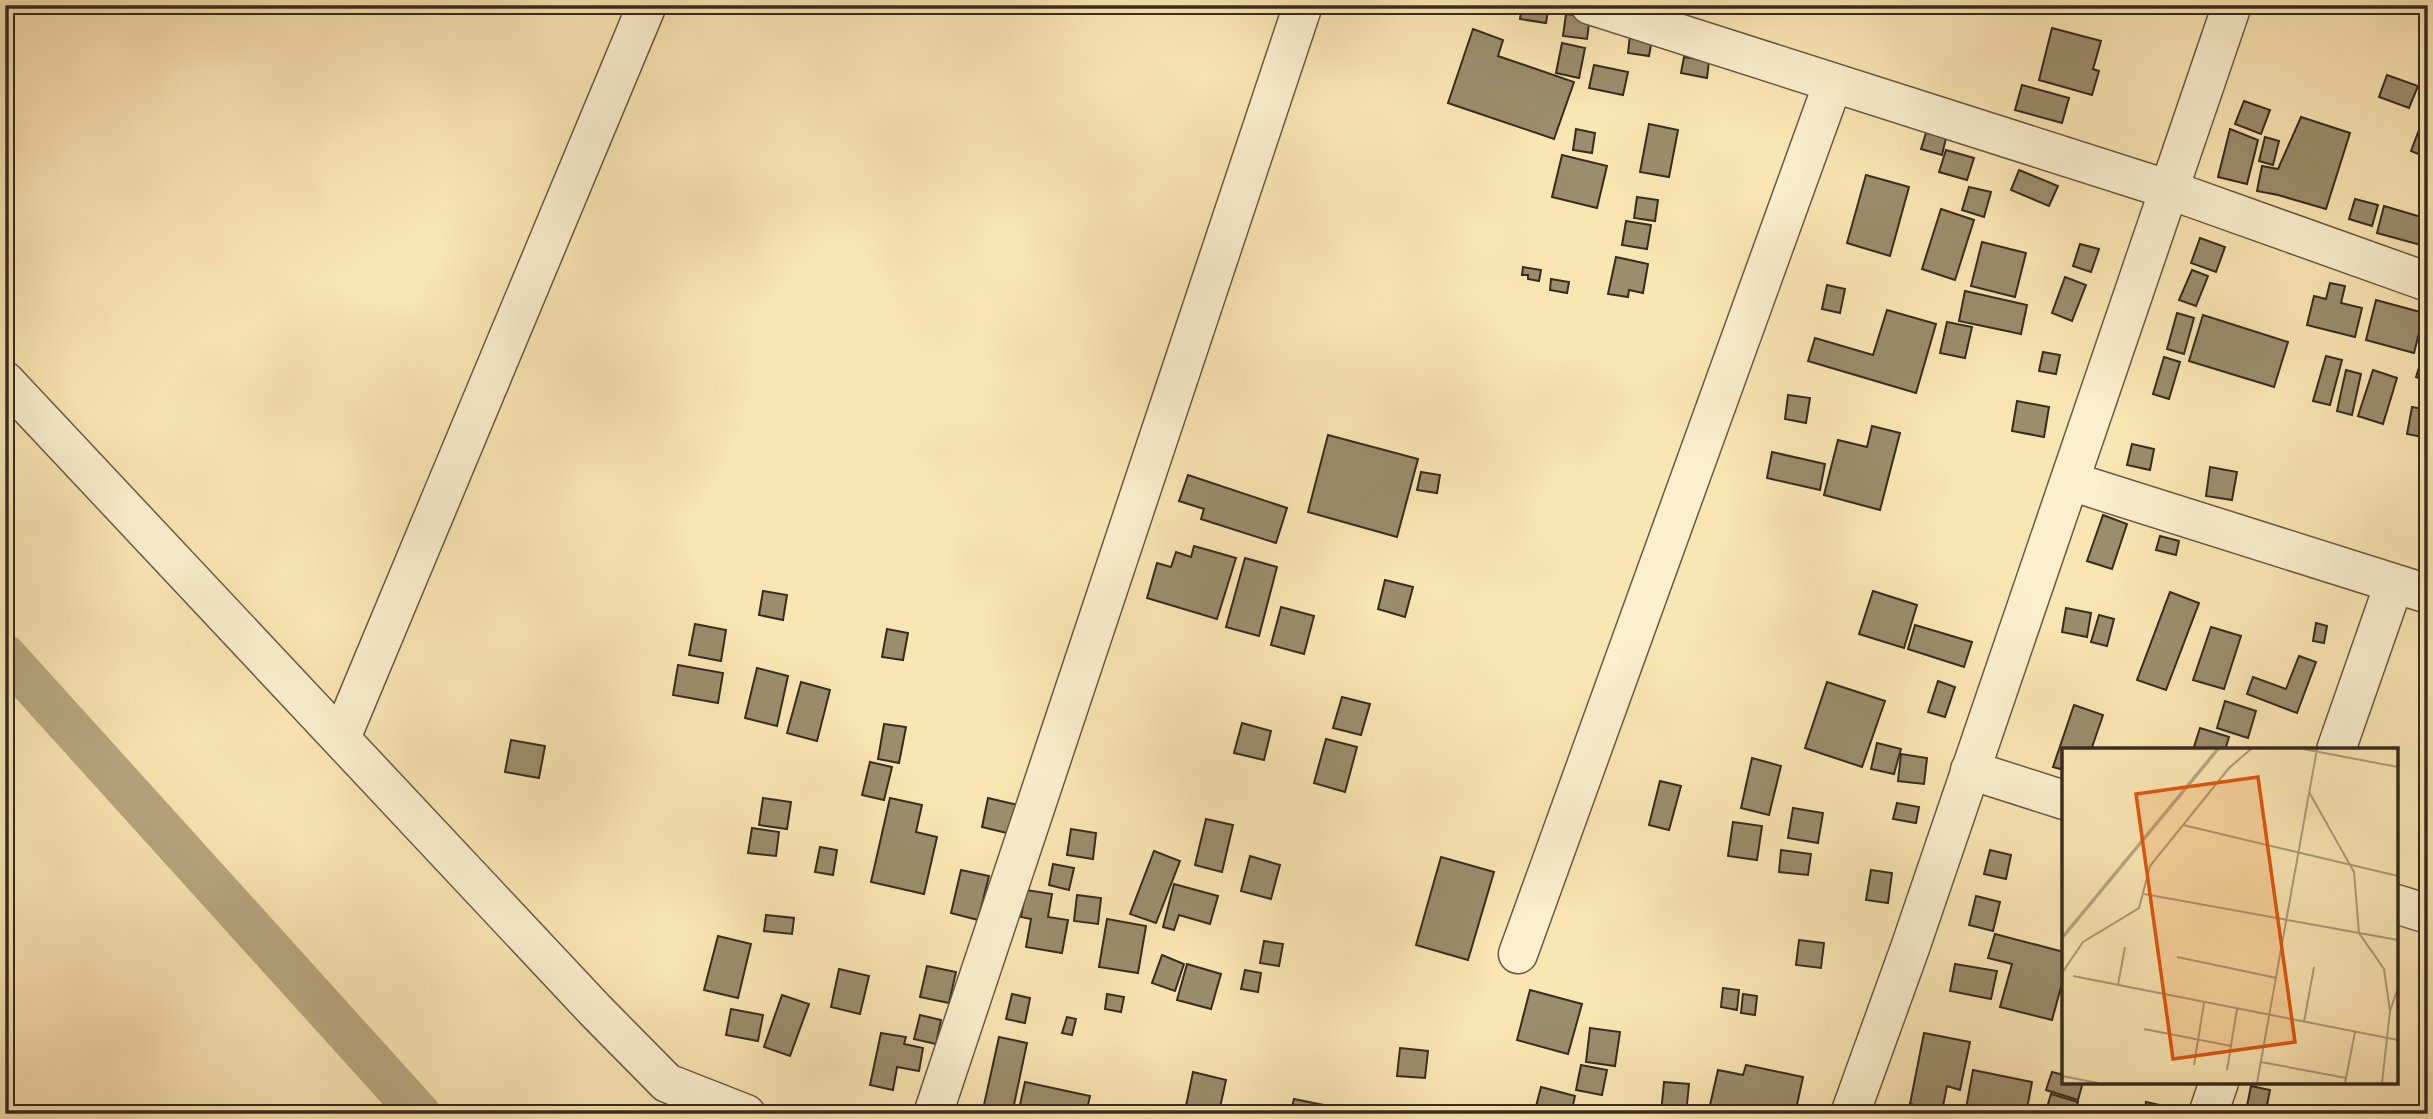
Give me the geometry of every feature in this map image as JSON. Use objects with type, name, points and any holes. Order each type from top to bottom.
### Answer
[{"type":"street","points":[[341,738],[646,5]]},
{"type":"street","points":[[933,1114],[1303,5]]},
{"type":"street","points":[[1590,5],[2170,190],[2428,282]]},
{"type":"street","points":[[1850,1114],[2232,5]]},
{"type":"street","points":[[1518,954],[1833,83]]},
{"type":"street","points":[[5,381],[667,1083],[746,1114]]},
{"type":"street","points":[[2070,481],[2411,589],[2337,748]]},
{"type":"street","points":[[1970,770],[2062,799]]},
{"type":"street","points":[[2398,905],[2428,914]]},
{"type":"street","points":[[2208,1114],[2218,1084]]},
{"type":"building","points":[[1522,5],[1549,5],[1546,23],[1520,19]]},
{"type":"building","points":[[1566,14],[1590,17],[1587,39],[1563,36]]},
{"type":"building","points":[[2052,28],[2101,41],[2093,69],[2099,71],[2092,95],[2039,80]]},
{"type":"building","points":[[1473,29],[1503,40],[1498,56],[1574,82],[1554,139],[1448,103]]},
{"type":"building","points":[[1630,35],[1652,39],[1649,56],[1628,53]]},
{"type":"building","points":[[1562,43],[1585,48],[1579,78],[1556,73]]},
{"type":"building","points":[[1684,57],[1709,61],[1707,78],[1681,73]]},
{"type":"building","points":[[1594,65],[1628,72],[1623,95],[1589,88]]},
{"type":"building","points":[[2387,75],[2418,86],[2409,108],[2379,97]]},
{"type":"building","points":[[2022,85],[2069,98],[2062,123],[2015,110]]},
{"type":"building","points":[[2244,101],[2270,110],[2261,134],[2235,124]]},
{"type":"building","points":[[2426,112],[2428,113],[2428,158],[2411,151]]},
{"type":"building","points":[[2301,117],[2350,133],[2326,209],[2257,191],[2262,166],[2278,169]]},
{"type":"building","points":[[1649,124],[1678,130],[1669,177],[1640,172]]},
{"type":"building","points":[[1576,129],[1595,133],[1592,153],[1573,150]]},
{"type":"building","points":[[2230,129],[2258,140],[2247,184],[2218,177]]},
{"type":"building","points":[[1926,133],[1946,138],[1942,155],[1921,149]]},
{"type":"building","points":[[2265,137],[2279,141],[2273,165],[2259,161]]},
{"type":"building","points":[[1946,150],[1974,158],[1967,180],[1939,172]]},
{"type":"building","points":[[1562,155],[1607,166],[1597,208],[1552,197]]},
{"type":"building","points":[[2019,170],[2058,186],[2049,206],[2011,190]]},
{"type":"building","points":[[1866,175],[1909,187],[1890,256],[1847,243]]},
{"type":"building","points":[[1969,187],[1991,192],[1984,217],[1962,210]]},
{"type":"building","points":[[1637,197],[1658,200],[1655,221],[1634,218]]},
{"type":"building","points":[[2355,199],[2378,205],[2372,226],[2349,219]]},
{"type":"building","points":[[2384,206],[2428,219],[2428,247],[2377,233]]},
{"type":"building","points":[[1941,209],[1974,220],[1955,280],[1922,269]]},
{"type":"building","points":[[1626,221],[1651,225],[1647,249],[1622,245]]},
{"type":"building","points":[[2200,238],[2225,247],[2216,272],[2191,263]]},
{"type":"building","points":[[1982,242],[2026,253],[2015,297],[1971,286]]},
{"type":"building","points":[[2080,244],[2099,249],[2091,272],[2073,266]]},
{"type":"building","points":[[1616,257],[1648,264],[1643,293],[1629,290],[1628,297],[1608,294]]},
{"type":"building","points":[[1523,267],[1541,270],[1539,281],[1522,275]]},
{"type":"building","points":[[2192,270],[2208,276],[2196,306],[2179,300]]},
{"type":"building","points":[[2065,277],[2086,285],[2072,321],[2052,313]]},
{"type":"building","points":[[1551,279],[1569,282],[1567,293],[1550,290]]},
{"type":"building","points":[[2330,283],[2345,286],[2341,303],[2362,308],[2355,337],[2307,325],[2314,296],[2326,299]]},
{"type":"building","points":[[1827,285],[1845,289],[1840,313],[1822,309]]},
{"type":"building","points":[[1965,291],[2027,305],[2021,334],[1959,321]]},
{"type":"building","points":[[2376,300],[2424,313],[2414,353],[2366,340]]},
{"type":"building","points":[[1887,310],[1936,324],[1916,393],[1808,361],[1815,338],[1873,355]]},
{"type":"building","points":[[2177,313],[2194,318],[2184,354],[2167,349]]},
{"type":"building","points":[[2203,315],[2288,342],[2274,387],[2189,361]]},
{"type":"building","points":[[1947,322],[1972,327],[1965,358],[1940,353]]},
{"type":"building","points":[[2425,348],[2428,349],[2428,381],[2416,377]]},
{"type":"building","points":[[2043,352],[2060,355],[2056,374],[2039,371]]},
{"type":"building","points":[[2326,356],[2342,360],[2330,405],[2313,401]]},
{"type":"building","points":[[2164,357],[2180,362],[2169,399],[2153,394]]},
{"type":"building","points":[[2346,370],[2361,374],[2352,415],[2337,411]]},
{"type":"building","points":[[2373,370],[2397,378],[2383,424],[2358,416]]},
{"type":"building","points":[[1788,395],[1810,398],[1806,423],[1785,419]]},
{"type":"building","points":[[2017,401],[2049,407],[2044,437],[2012,431]]},
{"type":"building","points":[[2412,407],[2428,410],[2428,438],[2407,434]]},
{"type":"building","points":[[1872,426],[1900,433],[1880,510],[1824,495],[1838,440],[1867,447]]},
{"type":"building","points":[[1328,435],[1418,459],[1397,537],[1308,512]]},
{"type":"building","points":[[2132,444],[2154,449],[2150,470],[2127,465]]},
{"type":"building","points":[[1772,452],[1825,464],[1820,490],[1767,478]]},
{"type":"building","points":[[2210,467],[2237,472],[2232,500],[2206,496]]},
{"type":"building","points":[[1421,472],[1440,475],[1437,493],[1417,490]]},
{"type":"building","points":[[1188,475],[1287,508],[1276,543],[1201,519],[1204,509],[1179,501]]},
{"type":"building","points":[[2103,515],[2127,524],[2112,569],[2087,561]]},
{"type":"building","points":[[2160,536],[2179,541],[2176,555],[2156,550]]},
{"type":"building","points":[[1194,546],[1236,558],[1217,619],[1147,598],[1157,563],[1171,567],[1176,552],[1191,557]]},
{"type":"building","points":[[1245,558],[1277,567],[1259,636],[1226,627]]},
{"type":"building","points":[[1385,580],[1413,587],[1405,617],[1378,609]]},
{"type":"building","points":[[763,591],[787,595],[783,620],[759,615]]},
{"type":"building","points":[[1873,591],[1917,605],[1904,648],[1859,634]]},
{"type":"building","points":[[2170,592],[2199,603],[2166,690],[2137,680]]},
{"type":"building","points":[[1281,607],[1314,616],[1304,654],[1271,645]]},
{"type":"building","points":[[2066,608],[2091,613],[2087,637],[2062,632]]},
{"type":"building","points":[[2099,615],[2114,619],[2107,646],[2091,642]]},
{"type":"building","points":[[2316,623],[2327,626],[2324,643],[2313,641]]},
{"type":"building","points":[[695,624],[726,630],[721,661],[689,655]]},
{"type":"building","points":[[1915,625],[1972,642],[1964,667],[1908,649]]},
{"type":"building","points":[[2211,627],[2241,636],[2224,689],[2193,680]]},
{"type":"building","points":[[887,629],[908,633],[903,660],[882,657]]},
{"type":"building","points":[[2299,656],[2316,662],[2297,713],[2247,694],[2253,677],[2286,689]]},
{"type":"building","points":[[678,665],[723,673],[718,703],[673,695]]},
{"type":"building","points":[[757,668],[788,676],[777,726],[745,718]]},
{"type":"building","points":[[1938,681],[1955,687],[1945,717],[1928,712]]},
{"type":"building","points":[[801,682],[830,690],[817,741],[787,733]]},
{"type":"building","points":[[1827,682],[1885,701],[1862,767],[1805,748]]},
{"type":"building","points":[[1342,697],[1370,704],[1361,735],[1333,728]]},
{"type":"building","points":[[2225,701],[2256,711],[2248,738],[2217,728]]},
{"type":"building","points":[[2074,705],[2103,715],[2092,748],[2062,748],[2062,769],[2053,767]]},
{"type":"building","points":[[1242,723],[1271,731],[1264,760],[1234,753]]},
{"type":"building","points":[[884,724],[906,727],[899,763],[878,759]]},
{"type":"building","points":[[2200,728],[2229,737],[2226,748],[2194,748]]},
{"type":"building","points":[[1326,739],[1357,747],[1345,792],[1314,783]]},
{"type":"building","points":[[511,740],[545,746],[539,778],[505,772]]},
{"type":"building","points":[[1877,743],[1901,749],[1894,774],[1871,769]]},
{"type":"building","points":[[1901,754],[1927,758],[1924,784],[1898,781]]},
{"type":"building","points":[[1752,758],[1781,766],[1769,815],[1741,808]]},
{"type":"building","points":[[870,762],[892,767],[884,800],[862,795]]},
{"type":"building","points":[[1660,781],[1681,786],[1669,830],[1649,825]]},
{"type":"building","points":[[763,798],[791,802],[787,829],[759,825]]},
{"type":"building","points":[[890,798],[922,805],[916,832],[937,837],[924,894],[871,882]]},
{"type":"building","points":[[988,798],[1018,805],[1011,834],[982,827]]},
{"type":"building","points":[[1897,803],[1919,807],[1916,823],[1893,819]]},
{"type":"building","points":[[1793,808],[1823,813],[1818,843],[1788,838]]},
{"type":"building","points":[[1206,819],[1233,825],[1222,872],[1195,865]]},
{"type":"building","points":[[1733,822],[1762,826],[1757,860],[1728,856]]},
{"type":"building","points":[[752,828],[779,832],[776,856],[748,853]]},
{"type":"building","points":[[1071,829],[1096,833],[1093,859],[1067,855]]},
{"type":"building","points":[[820,847],[837,850],[833,875],[815,872]]},
{"type":"building","points":[[1781,850],[1811,854],[1808,875],[1779,872]]},
{"type":"building","points":[[1990,850],[2011,855],[2006,879],[1984,874]]},
{"type":"building","points":[[1154,851],[1180,861],[1156,923],[1130,914]]},
{"type":"building","points":[[1250,856],[1280,865],[1271,899],[1241,891]]},
{"type":"building","points":[[1441,857],[1494,872],[1468,960],[1416,945]]},
{"type":"building","points":[[1053,864],[1074,868],[1069,890],[1049,885]]},
{"type":"building","points":[[961,870],[989,876],[978,920],[951,913]]},
{"type":"building","points":[[1871,870],[1892,873],[1888,903],[1866,900]]},
{"type":"building","points":[[1174,884],[1218,896],[1210,924],[1179,915],[1174,930],[1163,927]]},
{"type":"building","points":[[1026,890],[1052,894],[1048,917],[1068,920],[1062,953],[1026,947],[1031,919],[1021,917]]},
{"type":"building","points":[[1077,895],[1101,898],[1098,924],[1074,921]]},
{"type":"building","points":[[1976,896],[2000,902],[1993,931],[1969,925]]},
{"type":"building","points":[[766,915],[794,918],[792,934],[764,931]]},
{"type":"building","points":[[1107,919],[1146,926],[1138,973],[1099,967]]},
{"type":"building","points":[[1995,934],[2062,951],[2062,983],[2052,1020],[2000,1007],[2012,964],[1988,958]]},
{"type":"building","points":[[718,936],[751,944],[738,998],[704,990]]},
{"type":"building","points":[[1799,940],[1824,943],[1821,968],[1796,965]]},
{"type":"building","points":[[1264,941],[1283,944],[1279,966],[1260,963]]},
{"type":"building","points":[[1162,955],[1184,964],[1175,991],[1152,983]]},
{"type":"building","points":[[1187,964],[1221,974],[1211,1009],[1177,1000]]},
{"type":"building","points":[[1955,964],[1997,971],[1991,999],[1950,991]]},
{"type":"building","points":[[927,966],[956,972],[949,1003],[920,997]]},
{"type":"building","points":[[839,969],[869,976],[860,1014],[831,1007]]},
{"type":"building","points":[[1245,970],[1261,973],[1258,992],[1241,989]]},
{"type":"building","points":[[1723,988],[1739,990],[1737,1010],[1721,1007]]},
{"type":"building","points":[[1530,990],[1582,1004],[1568,1054],[1517,1040]]},
{"type":"building","points":[[1012,994],[1030,998],[1025,1023],[1006,1019]]},
{"type":"building","points":[[1107,994],[1124,997],[1121,1012],[1105,1009]]},
{"type":"building","points":[[1743,994],[1757,996],[1755,1015],[1741,1013]]},
{"type":"building","points":[[782,995],[809,1004],[790,1056],[764,1047]]},
{"type":"building","points":[[731,1009],[763,1015],[758,1041],[726,1035]]},
{"type":"building","points":[[920,1015],[941,1020],[936,1044],[914,1039]]},
{"type":"building","points":[[1067,1017],[1076,1019],[1072,1035],[1062,1033]]},
{"type":"building","points":[[1590,1028],[1620,1032],[1615,1066],[1586,1062]]},
{"type":"building","points":[[881,1033],[906,1037],[904,1044],[923,1048],[919,1071],[897,1067],[893,1090],[870,1085]]},
{"type":"building","points":[[1924,1033],[1970,1042],[1960,1090],[1947,1086],[1942,1111],[1910,1104]]},
{"type":"building","points":[[999,1037],[1027,1043],[1012,1114],[982,1114]]},
{"type":"building","points":[[1400,1048],[1428,1051],[1425,1078],[1397,1076]]},
{"type":"building","points":[[1581,1065],[1607,1070],[1602,1095],[1576,1090]]},
{"type":"building","points":[[1746,1065],[1803,1077],[1795,1114],[1708,1114],[1718,1070],[1743,1075]]},
{"type":"building","points":[[1973,1070],[2032,1082],[2026,1114],[1965,1114]]},
{"type":"building","points":[[1193,1072],[1226,1080],[1219,1112],[1186,1106]]},
{"type":"building","points":[[2052,1072],[2062,1074],[2062,1084],[2082,1084],[2078,1100],[2046,1090]]},
{"type":"building","points":[[1025,1082],[1090,1096],[1086,1114],[1018,1114]]},
{"type":"building","points":[[1664,1082],[1689,1084],[1686,1114],[1661,1114]]},
{"type":"building","points":[[2251,1086],[2270,1090],[2266,1110],[2247,1106]]},
{"type":"building","points":[[1541,1087],[1575,1096],[1571,1114],[1534,1114]]},
{"type":"building","points":[[2051,1094],[2078,1102],[2074,1114],[2045,1114]]},
{"type":"building","points":[[1294,1099],[1339,1108],[1338,1114],[1290,1114]]},
{"type":"building","points":[[2146,1102],[2173,1108],[2172,1114],[2144,1114]]},
{"type":"waterway","points":[[5,655],[420,1114]]}]
